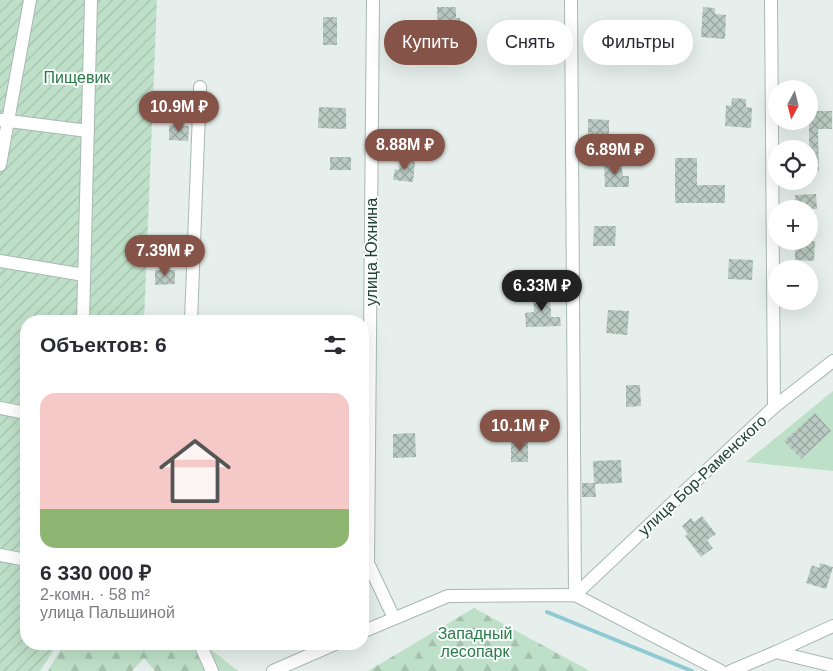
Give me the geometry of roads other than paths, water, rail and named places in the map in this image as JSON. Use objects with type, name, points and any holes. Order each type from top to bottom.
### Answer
[{"type":"street","points":[[0,165],[4,121],[30,0]]},
{"type":"street","points":[[83,315],[91,0]]},
{"type":"street","name":"улица Юхнина","points":[[369,450],[373,0]]},
{"type":"street","points":[[571,0],[575,595]]},
{"type":"street","points":[[771,0],[774,407]]},
{"type":"street","points":[[191,315],[200,87]]},
{"type":"street","points":[[4,121],[88,131]]},
{"type":"street","points":[[0,261],[84,275]]},
{"type":"street","name":"улица Бор-Раменского","points":[[575,595],[774,407],[833,361]]},
{"type":"street","points":[[0,408],[20,412]]},
{"type":"street","points":[[0,555],[20,559]]},
{"type":"street","name":"улица Юхнина","points":[[369,565],[394,618]]},
{"type":"street","points":[[369,629],[448,596],[575,595],[720,671]]},
{"type":"street","points":[[730,671],[833,626]]},
{"type":"street","points":[[203,650],[212,671]]},
{"type":"street","points":[[273,671],[321,650]]},
{"type":"street","points":[[776,652],[833,666]]},
{"type":"waterway","points":[[547,612],[692,671]]},
{"type":"park label","name":"Пищевик","points":[[77,77]]},
{"type":"park label","name":"Западный лесопарк","points":[[475,642]]}]
